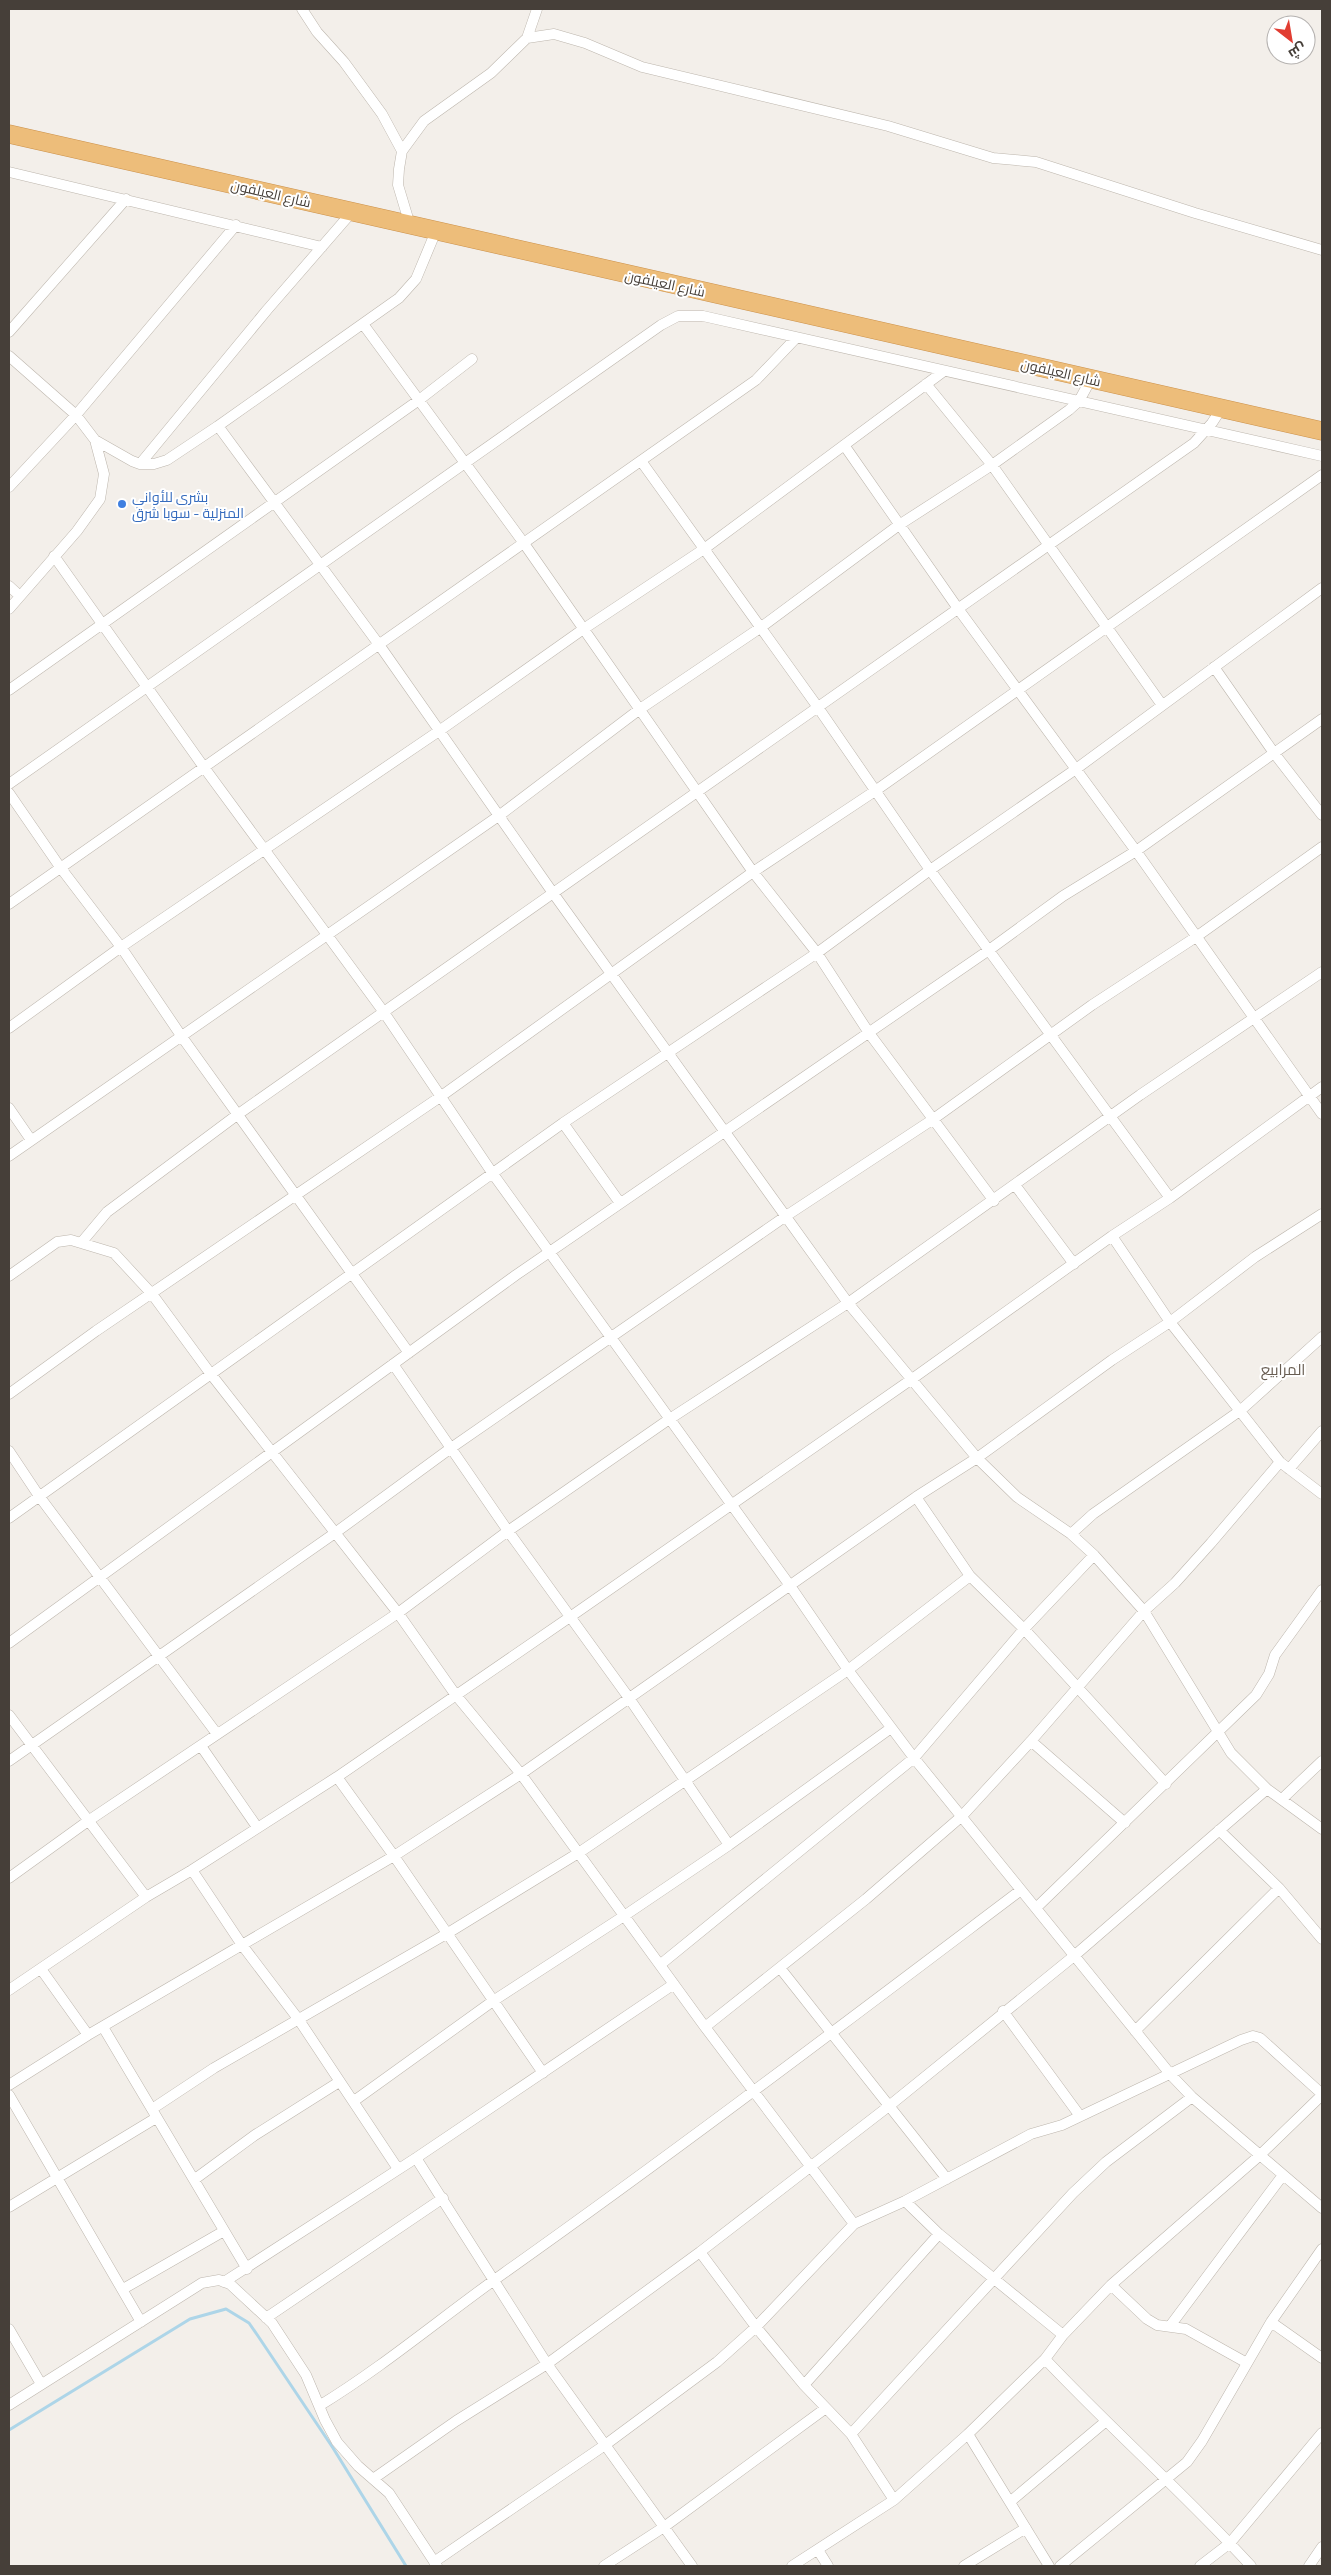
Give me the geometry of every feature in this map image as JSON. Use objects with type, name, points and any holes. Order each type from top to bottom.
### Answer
[{"type":"highway","name":"شارع العيلفون","points":[[9,134],[1322,432]]},
{"type":"street","points":[[302,9],[317,32],[344,62],[382,114],[402,151]]},
{"type":"street","points":[[410,225],[398,185],[402,151],[424,121],[491,73],[527,38],[537,9]]},
{"type":"street","points":[[527,38],[562,34],[642,67],[888,126],[993,158],[1036,162],[1195,213],[1322,250]]},
{"type":"street","points":[[9,172],[322,247]]},
{"type":"street","points":[[9,332],[126,199]]},
{"type":"street","points":[[140,464],[267,310],[352,212]]},
{"type":"street","points":[[9,486],[76,415],[236,225]]},
{"type":"street","points":[[9,356],[76,415],[95,440],[118,455],[140,464],[154,464],[167,460],[218,426],[363,324],[411,286],[436,232]]},
{"type":"street","points":[[9,784],[672,318],[687,315],[703,316],[1322,456]]},
{"type":"street","points":[[363,324],[522,542],[753,872],[817,953],[870,1033],[932,1120],[994,1201]]},
{"type":"street","points":[[9,904],[202,766],[380,646],[522,542],[756,380],[796,338]]},
{"type":"street","points":[[9,690],[100,623],[419,400],[472,359]]},
{"type":"street","points":[[9,1028],[121,947],[439,731],[582,630],[704,549],[944,371]]},
{"type":"street","points":[[9,1156],[500,815],[640,709],[760,628],[899,525],[992,464],[1079,401],[1091,379]]},
{"type":"street","points":[[926,384],[992,464],[1162,705]]},
{"type":"street","points":[[81,1243],[107,1212],[238,1115],[817,706],[959,610],[1049,544],[1194,444],[1221,408]]},
{"type":"street","points":[[218,426],[380,646],[553,893],[670,1053],[848,1303],[977,1458],[1017,1497],[1071,1534],[1094,1555],[1144,1611],[1230,1753],[1267,1789],[1322,1830]]},
{"type":"street","points":[[9,608],[77,532],[100,499],[104,474],[95,440]]},
{"type":"street","points":[[844,445],[959,610],[1136,851],[1322,1114]]},
{"type":"street","points":[[640,461],[817,706],[930,870],[1170,1198]]},
{"type":"street","points":[[9,1394],[296,1194],[440,1097],[753,872],[875,790],[1322,475]]},
{"type":"street","points":[[54,556],[202,766],[383,1011],[492,1174],[610,1339],[791,1587],[848,1670],[914,1758],[1171,2075],[1192,2098],[1259,2156],[1321,2204]]},
{"type":"street","points":[[9,586],[20,596]]},
{"type":"street","points":[[9,1518],[562,1123],[670,1053],[817,953],[930,870],[1076,769],[1322,588]]},
{"type":"street","points":[[1214,667],[1274,753],[1322,815]]},
{"type":"street","points":[[9,1643],[271,1451],[620,1203],[870,1033],[1063,896],[1136,851],[1322,719]]},
{"type":"street","points":[[9,793],[60,867],[121,947],[182,1037],[409,1353]]},
{"type":"street","points":[[9,1761],[335,1533],[451,1448],[786,1216],[932,1120],[1092,1005],[1196,937],[1322,847]]},
{"type":"street","points":[[9,1878],[88,1821],[398,1614],[508,1531],[668,1420],[848,1303],[1110,1117],[1322,972]]},
{"type":"street","points":[[9,1990],[146,1897],[192,1870],[337,1777],[455,1694],[570,1617],[912,1379],[1112,1236],[1170,1198],[1322,1087]]},
{"type":"street","points":[[9,1108],[31,1140]]},
{"type":"street","points":[[562,1123],[620,1203]]},
{"type":"street","points":[[1016,1185],[1074,1264]]},
{"type":"street","points":[[9,2085],[88,2035],[394,1856],[522,1774],[791,1587],[916,1497],[977,1458],[1112,1360],[1170,1322],[1255,1257],[1322,1214]]},
{"type":"street","points":[[1112,1236],[1170,1322],[1280,1462],[1322,1494]]},
{"type":"street","points":[[9,1276],[57,1242],[66,1240],[114,1253],[152,1294],[210,1373],[398,1614],[455,1694],[522,1774],[705,2027],[854,2224]]},
{"type":"street","points":[[1071,1534],[1094,1514],[1241,1410],[1322,1337]]},
{"type":"street","points":[[393,1364],[508,1531],[629,1698],[729,1845]]},
{"type":"street","points":[[1289,1470],[1322,1431]]},
{"type":"street","points":[[9,1451],[39,1496],[160,1655],[217,1734]]},
{"type":"street","points":[[705,2027],[780,1968],[962,1816],[1031,1741],[1144,1611],[1175,1583],[1280,1462]]},
{"type":"street","points":[[916,1497],[970,1576],[1024,1629],[1166,1784]]},
{"type":"street","points":[[661,1964],[914,1758],[1024,1629],[1094,1555]]},
{"type":"street","points":[[9,2208],[154,2113],[214,2068],[448,1933],[580,1852],[848,1670],[970,1576]]},
{"type":"street","points":[[1036,1908],[1125,1824],[1256,1695],[1269,1674],[1275,1655],[1322,1590]]},
{"type":"street","points":[[9,1715],[146,1897]]},
{"type":"street","points":[[354,2101],[493,2001],[729,1845],[891,1728]]},
{"type":"street","points":[[1031,1741],[1125,1824]]},
{"type":"street","points":[[201,1746],[257,1827]]},
{"type":"street","points":[[1282,1799],[1322,1761]]},
{"type":"street","points":[[337,1777],[448,1933],[543,2073]]},
{"type":"street","points":[[373,2479],[456,2422],[547,2364],[700,2252],[889,2106],[1002,2011],[1074,1956],[1267,1789]]},
{"type":"street","points":[[1219,1830],[1279,1888],[1322,1939]]},
{"type":"street","points":[[192,1870],[242,1945],[299,2020],[398,2169]]},
{"type":"street","points":[[1135,2031],[1279,1888]]},
{"type":"street","points":[[319,2406],[354,2384],[754,2092],[1022,1890]]},
{"type":"street","points":[[780,1968],[947,2179]]},
{"type":"street","points":[[41,1969],[88,2035]]},
{"type":"street","points":[[224,2282],[247,2269],[416,2158],[674,1984]]},
{"type":"street","points":[[1002,2011],[1080,2116]]},
{"type":"street","points":[[103,2027],[247,2269]]},
{"type":"street","points":[[9,2405],[202,2283],[213,2280],[224,2282],[235,2287],[266,2318],[296,2357],[338,2442],[358,2466],[389,2493],[435,2564],[605,2445],[717,2362],[756,2327],[854,2224],[905,2201],[1031,2134],[1062,2125],[1253,2036],[1260,2038],[1322,2095],[1259,2156],[1111,2285],[1063,2335],[1046,2359],[968,2434],[894,2500],[792,2566]]},
{"type":"street","points":[[195,2179],[255,2135],[339,2082]]},
{"type":"street","points":[[9,2096],[58,2176],[141,2322]]},
{"type":"street","points":[[851,2434],[1073,2194],[1106,2162],[1192,2098]]},
{"type":"street","points":[[416,2158],[547,2364],[692,2566]]},
{"type":"street","points":[[1170,2326],[1283,2175]]},
{"type":"street","points":[[266,2318],[443,2198]]},
{"type":"street","points":[[905,2201],[939,2234],[1063,2335]]},
{"type":"street","points":[[123,2289],[224,2231]]},
{"type":"street","points":[[804,2385],[939,2234]]},
{"type":"street","points":[[1060,2566],[1168,2478],[1195,2452],[1271,2322],[1322,2249]]},
{"type":"street","points":[[700,2252],[756,2327],[804,2385],[851,2434],[894,2500]]},
{"type":"street","points":[[1111,2285],[1147,2319],[1157,2324],[1186,2329],[1247,2363]]},
{"type":"street","points":[[1271,2322],[1322,2358]]},
{"type":"street","points":[[9,2329],[41,2384]]},
{"type":"street","points":[[1046,2359],[1105,2422],[1168,2478],[1251,2566]]},
{"type":"street","points":[[604,2566],[664,2527],[826,2408]]},
{"type":"street","points":[[1011,2502],[1105,2422]]},
{"type":"street","points":[[968,2434],[1049,2566]]},
{"type":"street","points":[[1200,2566],[1230,2543],[1322,2434]]},
{"type":"street","points":[[964,2566],[1026,2528]]},
{"type":"street","points":[[1309,2566],[1322,2548]]},
{"type":"street","points":[[818,2550],[828,2566]]},
{"type":"waterway","points":[[9,2430],[190,2319],[226,2309],[249,2323],[333,2448],[406,2566]]},
{"type":"place","name":"بشرى للأواني المنزلية - سوبا شرق","points":[[122,504]]},
{"type":"district","name":"المرابيع","points":[[1283,1369]]}]
